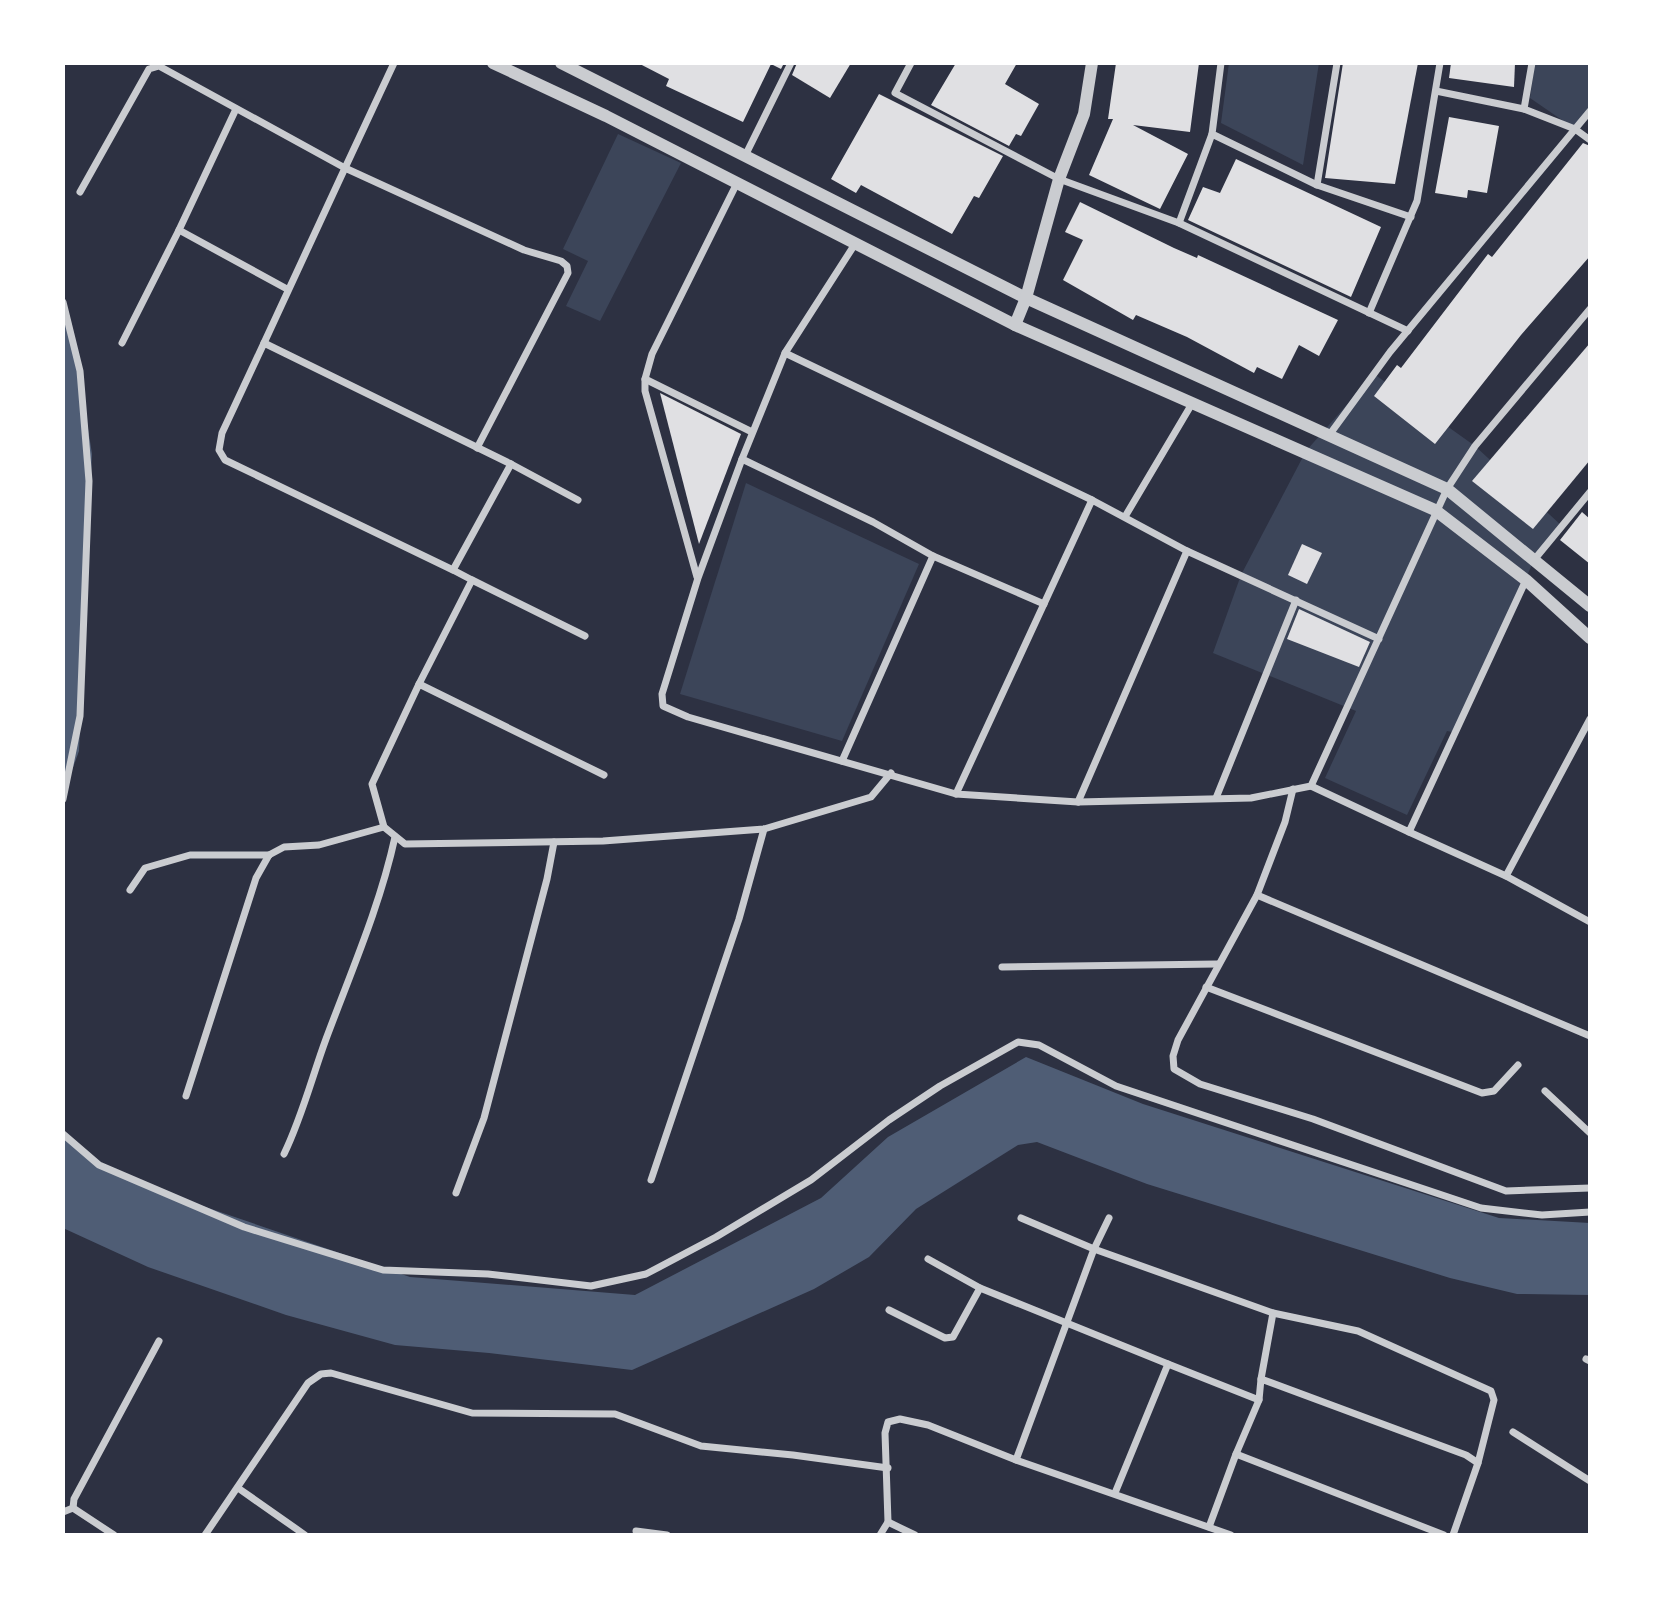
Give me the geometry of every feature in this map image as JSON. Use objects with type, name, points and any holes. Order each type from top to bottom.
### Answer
[{"type":"street","points":[[394,63],[287,289],[222,433],[219,450],[225,460],[585,635]]},
{"type":"street","points":[[493,63],[606,116],[1015,325],[1435,510],[1525,580],[1590,638]]},
{"type":"street","points":[[561,63],[1026,299],[1447,489],[1590,606]]},
{"type":"street","points":[[745,156],[791,63]]},
{"type":"street","points":[[911,63],[895,93],[1059,179],[1180,223],[1408,331]]},
{"type":"street","points":[[1015,325],[1026,299],[1059,179],[1084,114],[1093,63]]},
{"type":"street","points":[[1180,223],[1212,134],[1221,63]]},
{"type":"street","points":[[1317,185],[1337,63]]},
{"type":"street","points":[[1368,313],[1412,217],[1440,63]]},
{"type":"street","points":[[1524,108],[1532,63]]},
{"type":"street","points":[[80,192],[149,69],[159,66],[345,168],[524,250],[561,261],[567,266],[568,274],[477,448]]},
{"type":"street","points":[[1436,91],[1524,108],[1575,129],[1590,140]]},
{"type":"street","points":[[122,343],[236,109]]},
{"type":"street","points":[[1330,434],[1408,331],[1590,111]]},
{"type":"street","points":[[1212,134],[1317,185],[1412,217]]},
{"type":"street","points":[[698,578],[645,391],[645,379],[652,355],[737,183]]},
{"type":"street","points":[[179,230],[287,289]]},
{"type":"street","points":[[855,244],[785,353],[752,432],[698,578],[662,694],[663,706],[688,717],[891,773],[956,794],[1078,802],[1251,799],[1311,786],[1507,876],[1590,922]]},
{"type":"street","points":[[63,302],[80,371],[89,481],[80,716],[63,799]]},
{"type":"street","points":[[1311,786],[1435,510],[1447,489],[1475,446],[1590,309]]},
{"type":"street","points":[[264,344],[511,464],[578,500]]},
{"type":"street","points":[[785,353],[1126,515],[1187,551],[1379,639]]},
{"type":"street","points":[[645,379],[752,432]]},
{"type":"street","points":[[1126,515],[1194,402]]},
{"type":"street","points":[[742,459],[873,522],[933,556],[1044,604]]},
{"type":"street","points":[[453,570],[511,464]]},
{"type":"street","points":[[1534,560],[1590,492]]},
{"type":"street","points":[[956,794],[1092,500]]},
{"type":"street","points":[[1078,802],[1187,551]]},
{"type":"street","points":[[842,761],[933,556]]},
{"type":"street","points":[[472,580],[372,784],[384,827],[405,844],[554,842],[764,829],[871,797],[891,773]]},
{"type":"street","points":[[1409,832],[1525,580]]},
{"type":"street","points":[[1216,798],[1296,600]]},
{"type":"street","points":[[419,684],[604,775]]},
{"type":"street","points":[[1507,876],[1590,719]]},
{"type":"street","points":[[1293,789],[1285,822],[1257,895],[1217,964],[1173,1056],[1174,1069],[1200,1084],[1313,1119],[1506,1191],[1590,1188]]},
{"type":"street","points":[[130,890],[145,868],[190,855],[269,855],[284,847],[319,845],[384,827]]},
{"type":"street","points":[[650,1180],[739,919],[764,829]]},
{"type":"street","points":[[284,1154],[300,1122],[319,1060],[381,893],[395,837]]},
{"type":"street","points":[[456,1193],[484,1118],[547,879],[554,842]]},
{"type":"street","points":[[186,1096],[256,878],[269,855]]},
{"type":"street","points":[[1257,895],[1590,1036]]},
{"type":"street","points":[[1002,967],[1217,964]]},
{"type":"street","points":[[1206,987],[1472,1091],[1488,1094],[1494,1091],[1518,1065]]},
{"type":"street","points":[[63,1134],[99,1165],[244,1227],[383,1270],[488,1274],[591,1286],[646,1274],[716,1237],[811,1180],[889,1120],[940,1086],[1018,1042],[1039,1045],[1116,1086],[1480,1208],[1542,1214],[1590,1212]]},
{"type":"street","points":[[1545,1091],[1590,1133]]},
{"type":"street","points":[[1021,1218],[1094,1248],[1273,1313],[1358,1331],[1487,1387],[1494,1401],[1478,1463],[1453,1535]]},
{"type":"street","points":[[1016,1460],[1094,1248],[1109,1218]]},
{"type":"street","points":[[928,1259],[980,1288],[1259,1400]]},
{"type":"street","points":[[888,1310],[945,1338],[953,1337],[980,1288]]},
{"type":"street","points":[[1213,1530],[1236,1454],[1259,1400],[1273,1313]]},
{"type":"street","points":[[73,1507],[74,1499],[159,1340]]},
{"type":"street","points":[[1115,1493],[1168,1364]]},
{"type":"street","points":[[205,1535],[308,1383],[320,1374],[331,1373],[472,1413],[615,1414],[701,1446],[888,1468]]},
{"type":"street","points":[[1261,1379],[1466,1455],[1478,1463]]},
{"type":"street","points":[[880,1535],[888,1522],[885,1433],[888,1422],[900,1419],[928,1425],[1016,1460],[1231,1535]]},
{"type":"street","points":[[1513,1432],[1590,1481]]},
{"type":"street","points":[[1236,1454],[1444,1535]]},
{"type":"street","points":[[238,1488],[305,1535]]},
{"type":"street","points":[[63,1512],[73,1507]]},
{"type":"street","points":[[73,1507],[114,1535]]},
{"type":"street","points":[[888,1522],[915,1535]]},
{"type":"street","points":[[636,1531],[667,1535]]},
{"type":"shaded area","points":[[1229,63],[1319,63],[1303,165],[1221,123]]},
{"type":"shaded area","points":[[1535,63],[1590,63],[1590,111],[1575,129],[1530,98]]},
{"type":"shaded area","points":[[618,134],[681,163],[600,321],[566,306],[588,261],[563,249]]},
{"type":"shaded area","points":[[63,302],[73,334],[92,454],[79,751],[63,795]]},
{"type":"shaded area","points":[[1374,374],[1475,446],[1562,526],[1534,560],[1457,733],[1447,731],[1407,815],[1325,778],[1356,711],[1213,653],[1241,575],[1306,451]]},
{"type":"shaded area","points":[[746,483],[919,564],[842,741],[680,694]]},
{"type":"shaded area","points":[[1026,1057],[1143,1104],[1499,1218],[1590,1223],[1590,1295],[1517,1294],[1450,1278],[1147,1184],[1037,1142],[1018,1145],[916,1209],[869,1257],[814,1289],[632,1370],[395,1345],[286,1315],[148,1267],[63,1228],[63,1132],[103,1167],[141,1185],[410,1277],[635,1295],[821,1198],[888,1137]]},
{"type":"building","points":[[638,63],[784,63],[781,69],[771,64],[743,122],[666,86],[669,79]]},
{"type":"building","points":[[797,63],[851,63],[830,98],[792,75]]},
{"type":"building","points":[[956,63],[1017,63],[1005,84],[1039,104],[1021,136],[1016,134],[1009,146],[931,105]]},
{"type":"building","points":[[1116,63],[1199,63],[1190,132],[1133,125],[1188,154],[1160,209],[1089,175],[1113,119],[1108,119]]},
{"type":"building","points":[[1343,63],[1418,63],[1395,184],[1325,178]]},
{"type":"building","points":[[1451,63],[1515,63],[1514,87],[1449,78]]},
{"type":"building","points":[[879,94],[1003,156],[979,198],[974,196],[952,234],[861,185],[856,193],[831,179]]},
{"type":"building","points":[[1449,117],[1499,126],[1487,193],[1468,190],[1467,198],[1435,193]]},
{"type":"building","points":[[1583,143],[1590,146],[1590,256],[1521,335],[1435,444],[1374,396],[1397,365],[1401,368],[1488,254],[1492,257]]},
{"type":"building","points":[[1236,159],[1381,227],[1351,297],[1188,220],[1203,187],[1220,193]]},
{"type":"building","points":[[1080,202],[1174,248],[1197,258],[1198,255],[1338,320],[1319,356],[1299,345],[1282,379],[1257,367],[1254,373],[1187,337],[1136,315],[1133,320],[1063,280],[1083,240],[1065,232]]},
{"type":"building","points":[[1590,343],[1590,460],[1533,529],[1472,481]]},
{"type":"building","points":[[660,393],[741,434],[699,544]]},
{"type":"building","points":[[1582,512],[1590,519],[1590,564],[1560,540]]},
{"type":"building","points":[[1302,544],[1322,553],[1307,584],[1288,575]]},
{"type":"building","points":[[1299,609],[1370,642],[1359,667],[1287,639]]}]
